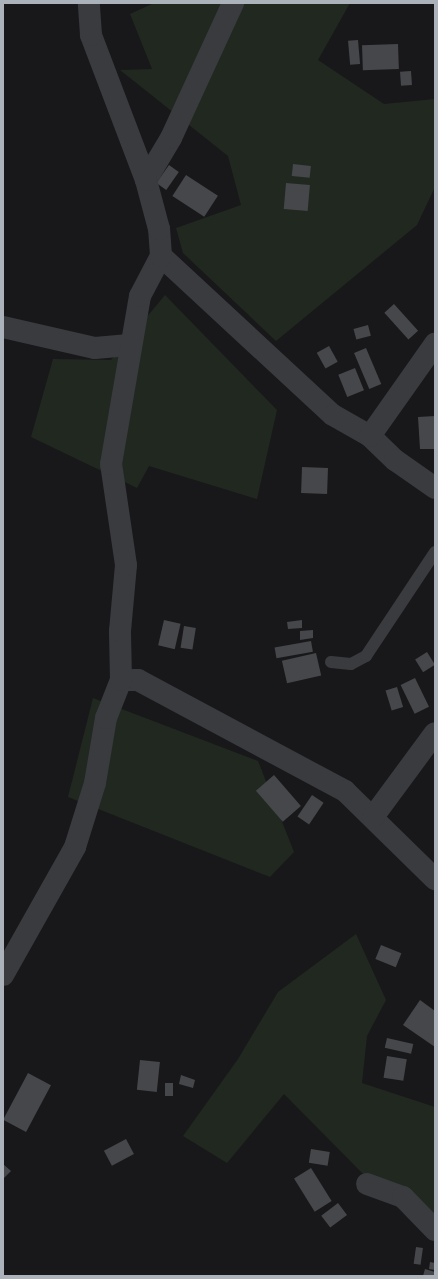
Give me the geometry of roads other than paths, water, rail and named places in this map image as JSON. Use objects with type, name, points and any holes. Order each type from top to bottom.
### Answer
[{"type":"street","points":[[3,975],[75,847],[95,784],[106,718],[121,680],[120,631],[126,565],[110,464],[130,345],[140,296],[161,256],[158,229],[146,180],[91,35],[89,3]]},
{"type":"street","points":[[146,180],[171,138],[233,3]]},
{"type":"street","points":[[161,256],[333,415],[370,436],[395,460],[435,488]]},
{"type":"street","points":[[3,327],[95,348],[130,345]]},
{"type":"street","points":[[370,436],[435,344]]},
{"type":"street","points":[[121,680],[138,680],[345,791],[435,879]]},
{"type":"street","points":[[373,817],[435,733]]},
{"type":"street","points":[[367,1184],[403,1197],[435,1230]]},
{"type":"lane","points":[[331,662],[351,664],[366,656],[435,552]]}]
